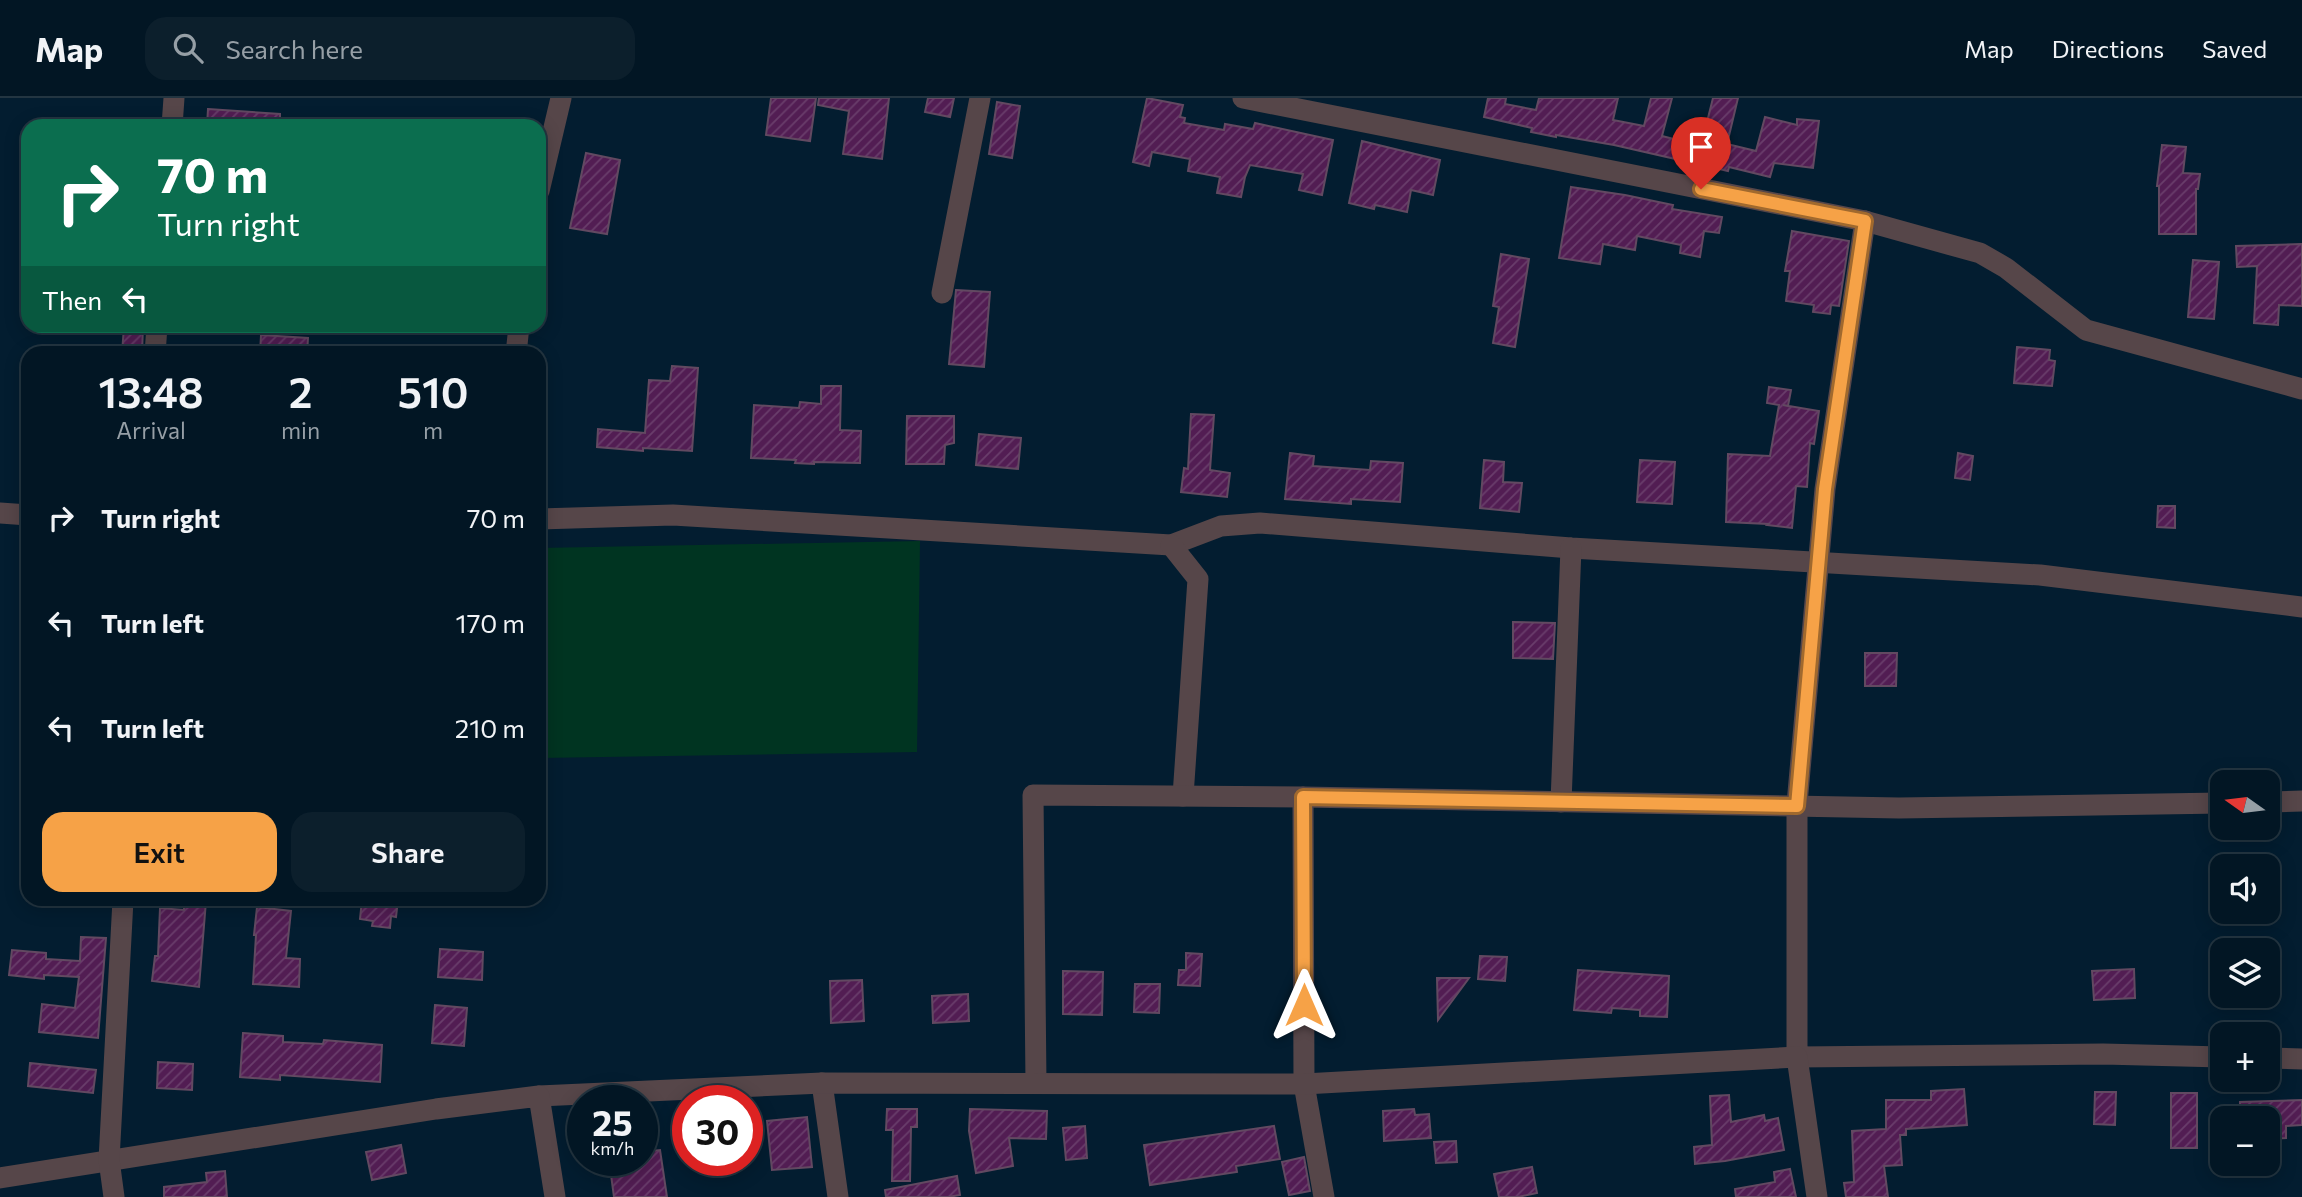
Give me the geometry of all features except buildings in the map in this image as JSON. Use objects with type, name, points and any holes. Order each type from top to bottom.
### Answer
[{"type":"street","points":[[172,119],[174,98]]},
{"type":"street","points":[[546,161],[561,98]]},
{"type":"street","points":[[942,293],[980,98]]},
{"type":"street","points":[[1243,98],[1865,221],[1980,253],[2006,268],[2086,330],[2302,389]]},
{"type":"street","points":[[1817,1197],[1797,1057],[1797,806],[1825,489],[1865,221]]},
{"type":"street","points":[[0,513],[21,514]]},
{"type":"street","points":[[546,519],[673,514],[1171,545],[1221,527],[1260,523],[1571,548],[2040,575],[2302,607]]},
{"type":"street","points":[[1171,545],[1198,579],[1183,796]]},
{"type":"street","points":[[1561,802],[1571,548]]},
{"type":"street","points":[[1036,1083],[1033,795],[1899,808],[2210,803]]},
{"type":"street","points":[[1303,797],[1304,1084],[1324,1197]]},
{"type":"street","points":[[2280,802],[2302,801]]},
{"type":"street","points":[[114,1197],[109,1160],[123,906]]},
{"type":"street","points":[[0,1178],[436,1109],[539,1096],[822,1083],[1304,1084],[1797,1057],[2103,1054],[2210,1057]]},
{"type":"street","points":[[2280,1058],[2302,1059]]},
{"type":"street","points":[[822,1083],[838,1197]]},
{"type":"street","points":[[539,1096],[555,1197]]},
{"type":"green space","points":[[920,541],[917,752],[546,758],[546,548]]},
{"type":"route","points":[[1304,1005],[1303,797],[1797,806],[1825,489],[1865,221],[1701,189]]}]
